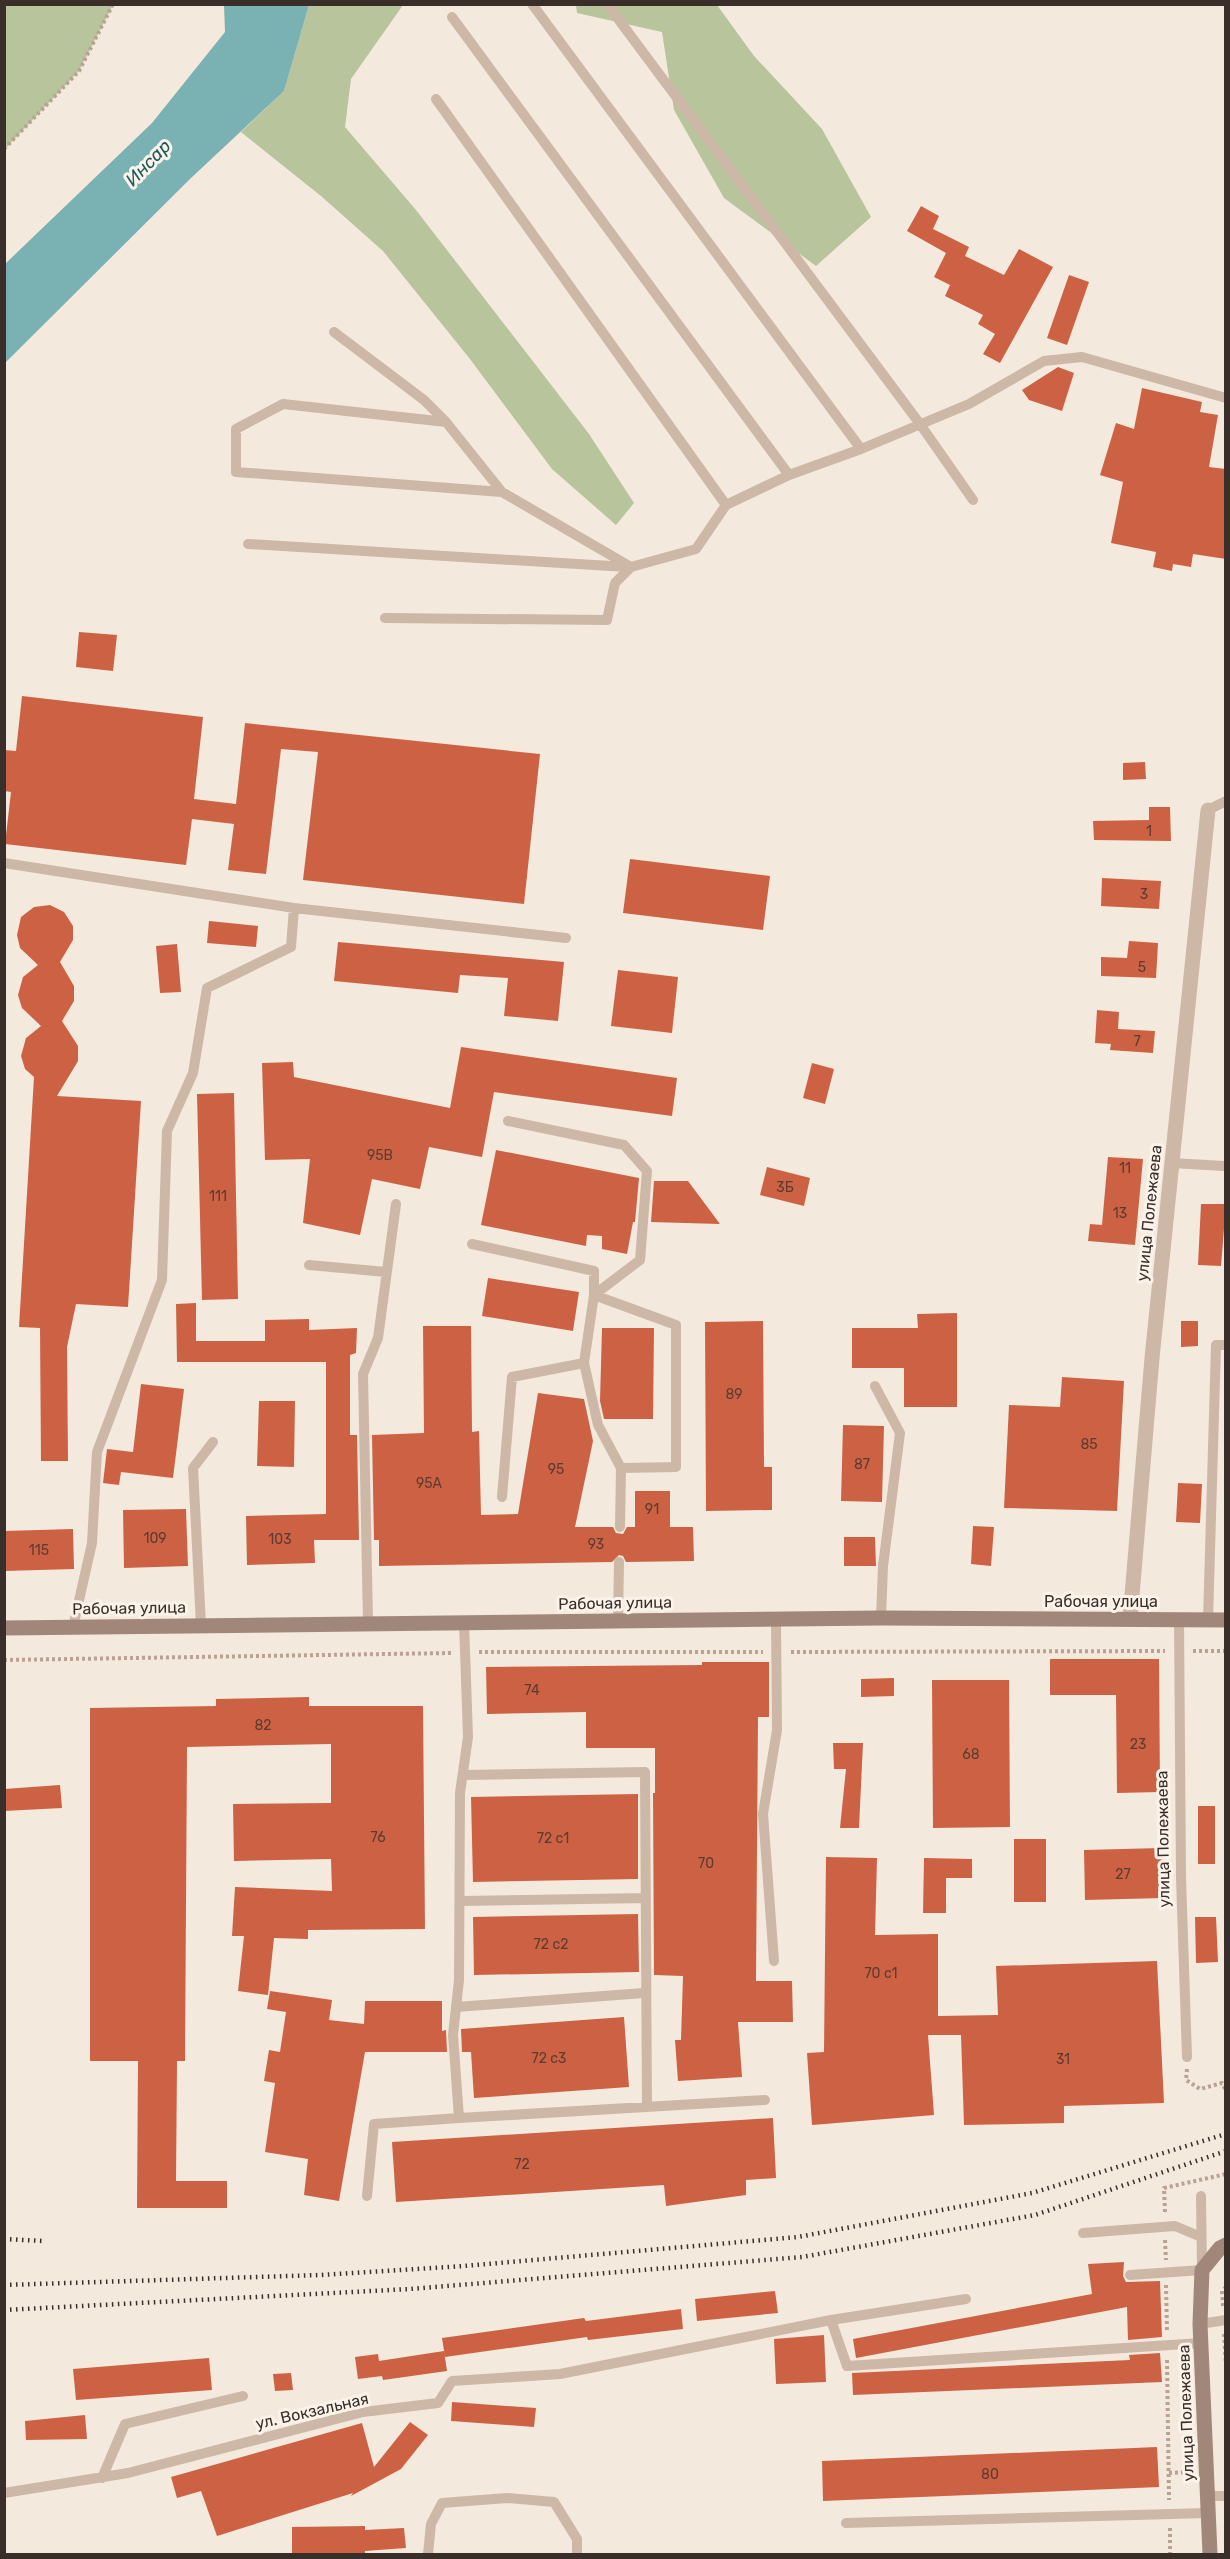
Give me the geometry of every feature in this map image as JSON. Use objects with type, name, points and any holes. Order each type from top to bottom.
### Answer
[{"type":"street","name":"улица Полежаева","points":[[1130,1619],[1172,1163],[1208,810]]},
{"type":"street","name":"Рабочая улица","points":[[4,1628],[882,1617],[1226,1620]]},
{"type":"street","points":[[1202,2270],[1220,2247],[1226,2245]]},
{"type":"street","name":"улица Полежаева","points":[[1202,2270],[1200,2324],[1210,2554]]},
{"type":"lane","points":[[532,4],[861,449]]},
{"type":"lane","points":[[607,4],[920,424],[973,500]]},
{"type":"lane","points":[[452,17],[789,475]]},
{"type":"lane","points":[[436,99],[726,505]]},
{"type":"lane","points":[[334,332],[424,400],[446,422],[502,492],[631,567]]},
{"type":"lane","points":[[248,544],[631,567],[696,549],[726,505],[789,475],[861,449],[969,404],[1044,362],[1082,357],[1226,398]]},
{"type":"lane","points":[[446,422],[282,404],[236,429],[236,472],[502,492]]},
{"type":"lane","points":[[385,618],[607,620],[615,583],[631,567]]},
{"type":"lane","points":[[1208,810],[1226,801]]},
{"type":"lane","points":[[4,863],[294,908],[566,938]]},
{"type":"lane","points":[[73,1627],[92,1543],[97,1452],[162,1280],[167,1131],[193,1073],[207,988],[291,947],[294,908]]},
{"type":"lane","points":[[508,1121],[624,1145],[647,1171],[640,1260],[594,1295]]},
{"type":"lane","points":[[1172,1163],[1224,1166]]},
{"type":"lane","points":[[368,1623],[363,1374],[378,1338],[396,1204]]},
{"type":"lane","points":[[472,1244],[594,1271],[594,1295],[584,1363],[598,1425],[621,1468],[620,1527]]},
{"type":"lane","points":[[309,1265],[386,1272]]},
{"type":"lane","points":[[594,1295],[676,1325],[676,1467],[621,1468]]},
{"type":"lane","points":[[1208,1620],[1216,1345],[1226,1345]]},
{"type":"lane","points":[[502,1497],[512,1377],[584,1363]]},
{"type":"lane","points":[[875,1386],[900,1433],[884,1566],[882,1617]]},
{"type":"lane","points":[[201,1625],[194,1468],[213,1442]]},
{"type":"lane","points":[[618,1621],[620,1562]]},
{"type":"lane","points":[[774,1961],[763,1814],[777,1730],[776,1619]]},
{"type":"lane","name":"улица Полежаева","points":[[1179,1620],[1181,1878],[1187,2057]]},
{"type":"lane","points":[[459,2118],[453,2035],[456,2007],[463,1774],[468,1737],[464,1622]]},
{"type":"lane","points":[[463,1774],[645,1772],[644,1994],[647,2107]]},
{"type":"lane","points":[[460,1901],[646,1898]]},
{"type":"lane","points":[[456,2007],[644,1994]]},
{"type":"lane","points":[[367,2196],[374,2124],[765,2100]]},
{"type":"lane","points":[[1130,2275],[1202,2270],[1201,2196]]},
{"type":"lane","points":[[1083,2233],[1176,2226],[1201,2237]]},
{"type":"lane","points":[[966,2299],[831,2320],[847,2366],[1201,2343]]},
{"type":"lane","name":"ул. Вокзальная","points":[[4,2493],[102,2478],[363,2412],[438,2403],[452,2381],[560,2374],[831,2320]]},
{"type":"lane","points":[[1200,2324],[1226,2320]]},
{"type":"lane","points":[[102,2478],[125,2424],[243,2396]]},
{"type":"lane","points":[[1208,2496],[1226,2496]]},
{"type":"lane","points":[[428,2554],[431,2523],[442,2503],[507,2498],[554,2502],[577,2539],[577,2554]]},
{"type":"lane","points":[[846,2523],[1208,2513]]},
{"type":"path","points":[[4,148],[79,72],[113,4]]},
{"type":"path","points":[[4,1660],[236,1658],[465,1652],[1226,1651]]},
{"type":"path","points":[[1187,2057],[1186,2080],[1200,2089],[1222,2083],[1226,2091]]},
{"type":"green space","points":[[5,4],[113,5],[79,71],[5,149]]},
{"type":"green space","points":[[309,5],[403,5],[351,79],[345,127],[416,210],[589,434],[634,503],[616,525],[552,469],[470,359],[383,251],[321,196],[241,132],[284,91]]},
{"type":"green space","points":[[576,5],[717,5],[754,56],[822,129],[871,217],[816,266],[724,198],[674,110],[662,32],[577,13]]},
{"type":"water","name":"Инсар","points":[[224,5],[309,5],[284,91],[191,178],[5,363],[5,264],[152,123],[225,32]]},
{"type":"building","points":[[921,206],[939,216],[933,229],[969,247],[965,256],[1004,275],[1019,249],[1053,267],[1000,363],[983,354],[995,334],[978,324],[983,315],[945,296],[950,285],[934,277],[946,253],[907,231]]},
{"type":"building","points":[[1069,275],[1089,282],[1067,345],[1047,338]]},
{"type":"building","points":[[1058,367],[1074,373],[1062,411],[1029,400],[1022,390]]},
{"type":"building","points":[[1142,388],[1202,402],[1200,412],[1218,415],[1209,467],[1226,469],[1226,559],[1193,554],[1191,567],[1173,564],[1172,571],[1153,567],[1156,552],[1111,543],[1123,482],[1100,475],[1116,423],[1134,429]]},
{"type":"building","points":[[79,632],[117,635],[113,671],[76,667]]},
{"type":"building","points":[[22,696],[203,717],[194,799],[236,804],[245,723],[540,754],[524,904],[303,880],[318,752],[281,749],[266,874],[228,870],[234,824],[192,819],[186,865],[5,844],[11,792],[4,791],[4,750],[16,751]]},
{"type":"building","points":[[1145,762],[1146,779],[1123,780],[1123,763]]},
{"type":"building","points":[[1149,807],[1170,807],[1171,841],[1094,840],[1093,821],[1149,820]]},
{"type":"building","points":[[630,859],[770,876],[763,930],[623,913]]},
{"type":"building","points":[[1102,878],[1161,881],[1159,909],[1101,906]]},
{"type":"building","points":[[50,905],[64,912],[73,926],[73,940],[60,962],[74,986],[74,1001],[62,1021],[78,1046],[78,1061],[57,1096],[141,1101],[128,1307],[76,1304],[67,1347],[68,1461],[41,1461],[40,1328],[19,1327],[34,1077],[25,1069],[21,1056],[26,1038],[41,1026],[22,1008],[18,995],[23,977],[38,965],[20,948],[17,935],[21,917],[34,907]]},
{"type":"building","points":[[209,921],[258,926],[256,947],[207,943]]},
{"type":"building","points":[[1129,941],[1158,943],[1156,978],[1101,976],[1101,957],[1127,958]]},
{"type":"building","points":[[338,942],[564,962],[558,1021],[504,1016],[508,978],[460,975],[458,993],[334,981]]},
{"type":"building","points":[[177,944],[181,992],[160,993],[156,946]]},
{"type":"building","points":[[618,970],[678,977],[672,1033],[611,1026]]},
{"type":"building","points":[[1097,1010],[1119,1012],[1118,1029],[1155,1031],[1153,1053],[1110,1050],[1111,1044],[1095,1043]]},
{"type":"building","points":[[461,1047],[677,1078],[672,1116],[494,1092],[482,1157],[429,1147],[420,1189],[372,1179],[360,1235],[303,1223],[310,1159],[265,1160],[262,1063],[293,1062],[294,1077],[450,1108]]},
{"type":"building","points":[[812,1063],[834,1069],[825,1104],[803,1098]]},
{"type":"building","points":[[234,1093],[238,1299],[202,1300],[197,1094]]},
{"type":"building","points":[[496,1150],[639,1178],[635,1222],[633,1222],[627,1254],[602,1249],[602,1236],[587,1235],[586,1246],[481,1225]]},
{"type":"building","points":[[1108,1157],[1143,1159],[1135,1245],[1088,1241],[1090,1224],[1102,1225]]},
{"type":"building","points":[[767,1167],[810,1178],[804,1206],[760,1195]]},
{"type":"building","points":[[654,1181],[688,1181],[720,1224],[651,1222]]},
{"type":"building","points":[[1201,1204],[1226,1204],[1221,1266],[1198,1265]]},
{"type":"building","points":[[488,1278],[579,1292],[573,1331],[482,1316]]},
{"type":"building","points":[[196,1303],[196,1341],[265,1341],[265,1320],[309,1319],[309,1330],[357,1328],[356,1353],[350,1355],[350,1435],[357,1435],[359,1540],[314,1540],[315,1563],[247,1565],[246,1516],[326,1514],[326,1362],[177,1362],[176,1304]]},
{"type":"building","points":[[957,1313],[957,1407],[904,1407],[904,1368],[852,1368],[852,1328],[918,1328],[917,1314]]},
{"type":"building","points":[[763,1321],[764,1467],[772,1467],[772,1510],[706,1511],[705,1322]]},
{"type":"building","points":[[1181,1321],[1198,1321],[1198,1346],[1181,1347]]},
{"type":"building","points":[[423,1326],[471,1326],[472,1432],[479,1431],[481,1515],[518,1514],[538,1393],[584,1399],[593,1441],[575,1527],[613,1527],[616,1533],[623,1534],[627,1527],[635,1527],[635,1491],[670,1491],[670,1527],[693,1527],[694,1561],[626,1562],[623,1556],[619,1555],[612,1562],[379,1566],[379,1540],[374,1540],[372,1435],[424,1433]]},
{"type":"building","points":[[602,1328],[654,1328],[653,1419],[604,1419],[600,1401]]},
{"type":"building","points":[[1062,1377],[1124,1381],[1117,1511],[1004,1508],[1009,1405],[1060,1407]]},
{"type":"building","points":[[141,1384],[184,1389],[173,1478],[121,1472],[119,1485],[103,1483],[107,1449],[133,1452]]},
{"type":"building","points":[[259,1401],[295,1401],[294,1467],[257,1466]]},
{"type":"building","points":[[843,1425],[884,1426],[882,1502],[841,1501]]},
{"type":"building","points":[[1178,1483],[1202,1484],[1200,1523],[1176,1522]]},
{"type":"building","points":[[186,1509],[188,1566],[124,1568],[123,1510]]},
{"type":"building","points":[[973,1526],[994,1527],[991,1566],[971,1564]]},
{"type":"building","points":[[73,1529],[74,1569],[4,1571],[4,1531]]},
{"type":"building","points":[[844,1537],[875,1537],[876,1566],[844,1566]]},
{"type":"building","points":[[1050,1659],[1159,1659],[1160,1792],[1117,1793],[1116,1695],[1050,1695]]},
{"type":"building","points":[[702,1662],[769,1662],[769,1717],[758,1717],[756,1981],[792,1981],[793,2022],[738,2022],[742,2077],[678,2081],[675,2040],[681,2040],[683,1976],[654,1975],[653,1793],[655,1793],[655,1748],[586,1748],[586,1712],[487,1714],[486,1667],[702,1665]]},
{"type":"building","points":[[894,1678],[894,1696],[861,1697],[861,1679]]},
{"type":"building","points":[[932,1680],[1009,1680],[1010,1827],[933,1828]]},
{"type":"building","points":[[309,1697],[309,1706],[423,1706],[425,1929],[308,1930],[308,1939],[274,1938],[268,1995],[238,1991],[244,1936],[232,1936],[235,1887],[332,1891],[331,1859],[234,1861],[233,1804],[331,1803],[331,1744],[187,1747],[185,2061],[177,2061],[176,2181],[227,2181],[227,2208],[137,2208],[138,2061],[90,2061],[90,1708],[216,1706],[216,1699]]},
{"type":"building","points":[[833,1743],[863,1743],[859,1828],[840,1828],[846,1769],[834,1769]]},
{"type":"building","points":[[60,1785],[62,1808],[4,1811],[4,1789]]},
{"type":"building","points":[[638,1794],[638,1879],[473,1882],[471,1797]]},
{"type":"building","points":[[1198,1806],[1215,1806],[1215,1864],[1198,1864]]},
{"type":"building","points":[[1014,1839],[1046,1839],[1046,1902],[1014,1902]]},
{"type":"building","points":[[1161,1848],[1163,1898],[1085,1900],[1084,1850]]},
{"type":"building","points":[[826,1857],[877,1858],[875,1935],[938,1934],[938,2016],[998,2015],[996,1966],[1157,1961],[1164,2103],[1064,2106],[1064,2123],[964,2125],[961,2035],[928,2035],[934,2115],[812,2125],[807,2053],[824,2052]]},
{"type":"building","points":[[924,1858],[972,1859],[972,1878],[946,1878],[946,1913],[923,1913]]},
{"type":"building","points":[[638,1914],[639,1972],[474,1975],[473,1917]]},
{"type":"building","points":[[1195,1917],[1216,1917],[1218,1962],[1196,1963]]},
{"type":"building","points":[[270,1991],[332,2000],[329,2020],[364,2024],[365,2001],[442,2001],[442,2031],[446,2030],[447,2052],[365,2052],[339,2201],[304,2195],[308,2159],[265,2152],[275,2083],[264,2081],[269,2050],[280,2052],[286,2012],[267,2009]]},
{"type":"building","points":[[624,2017],[629,2087],[474,2098],[471,2052],[462,2052],[461,2029]]},
{"type":"building","points":[[773,2118],[776,2178],[746,2180],[746,2195],[666,2206],[664,2185],[396,2202],[392,2142]]},
{"type":"building","points":[[1124,2262],[1123,2276],[1126,2282],[1160,2281],[1162,2337],[1128,2340],[1127,2307],[856,2358],[853,2339],[1092,2294],[1088,2264]]},
{"type":"building","points":[[775,2291],[778,2313],[697,2321],[695,2299]]},
{"type":"building","points":[[681,2309],[683,2329],[588,2340],[587,2337],[445,2357],[442,2338],[584,2318],[586,2321]]},
{"type":"building","points":[[824,2335],[826,2382],[776,2384],[774,2339]]},
{"type":"building","points":[[444,2351],[447,2371],[383,2380],[382,2376],[358,2379],[355,2357],[378,2354],[379,2361]]},
{"type":"building","points":[[1160,2353],[1162,2382],[853,2395],[852,2373],[1130,2360],[1129,2355]]},
{"type":"building","points":[[209,2358],[212,2390],[76,2400],[73,2369]]},
{"type":"building","points":[[291,2373],[293,2390],[275,2391],[273,2374]]},
{"type":"building","points":[[452,2402],[536,2408],[534,2427],[451,2421]]},
{"type":"building","points":[[85,2415],[87,2439],[26,2440],[25,2421]]},
{"type":"building","points":[[410,2422],[428,2435],[401,2469],[351,2496],[353,2493],[217,2536],[201,2491],[177,2498],[171,2477],[362,2423],[374,2467]]},
{"type":"building","points":[[1157,2447],[1159,2487],[823,2501],[822,2461]]},
{"type":"building","points":[[365,2526],[365,2530],[404,2528],[406,2548],[365,2551],[365,2554],[292,2554],[292,2527]]},
{"type":"railway","points":[[4,2285],[320,2275],[464,2266],[798,2237],[1032,2193],[1226,2134]]},
{"type":"railway","points":[[4,2310],[410,2289],[802,2257],[1035,2215],[1226,2151]]},
{"type":"railway","points":[[4,2239],[43,2241]]}]
